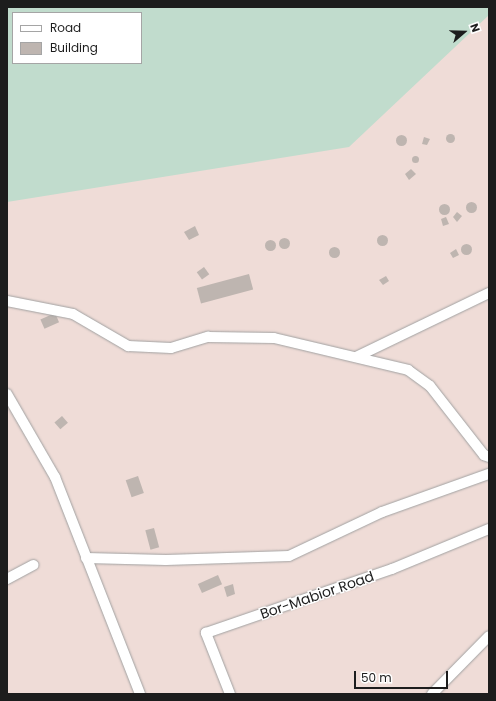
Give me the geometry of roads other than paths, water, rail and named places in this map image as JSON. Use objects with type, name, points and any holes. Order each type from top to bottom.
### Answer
[{"type":"street","points":[[356,357],[489,293]]},
{"type":"street","points":[[7,301],[73,314],[128,346],[171,348],[208,337],[274,338],[408,370],[430,386],[484,455],[489,457]]},
{"type":"street","points":[[7,394],[55,477],[74,520],[86,558],[140,694]]},
{"type":"street","points":[[86,558],[166,560],[289,556],[382,512],[489,474]]},
{"type":"street","name":"Bor-Mabior Road","points":[[230,694],[206,633],[392,569],[489,529]]},
{"type":"street","points":[[7,579],[33,565]]},
{"type":"street","points":[[432,694],[489,636]]}]
